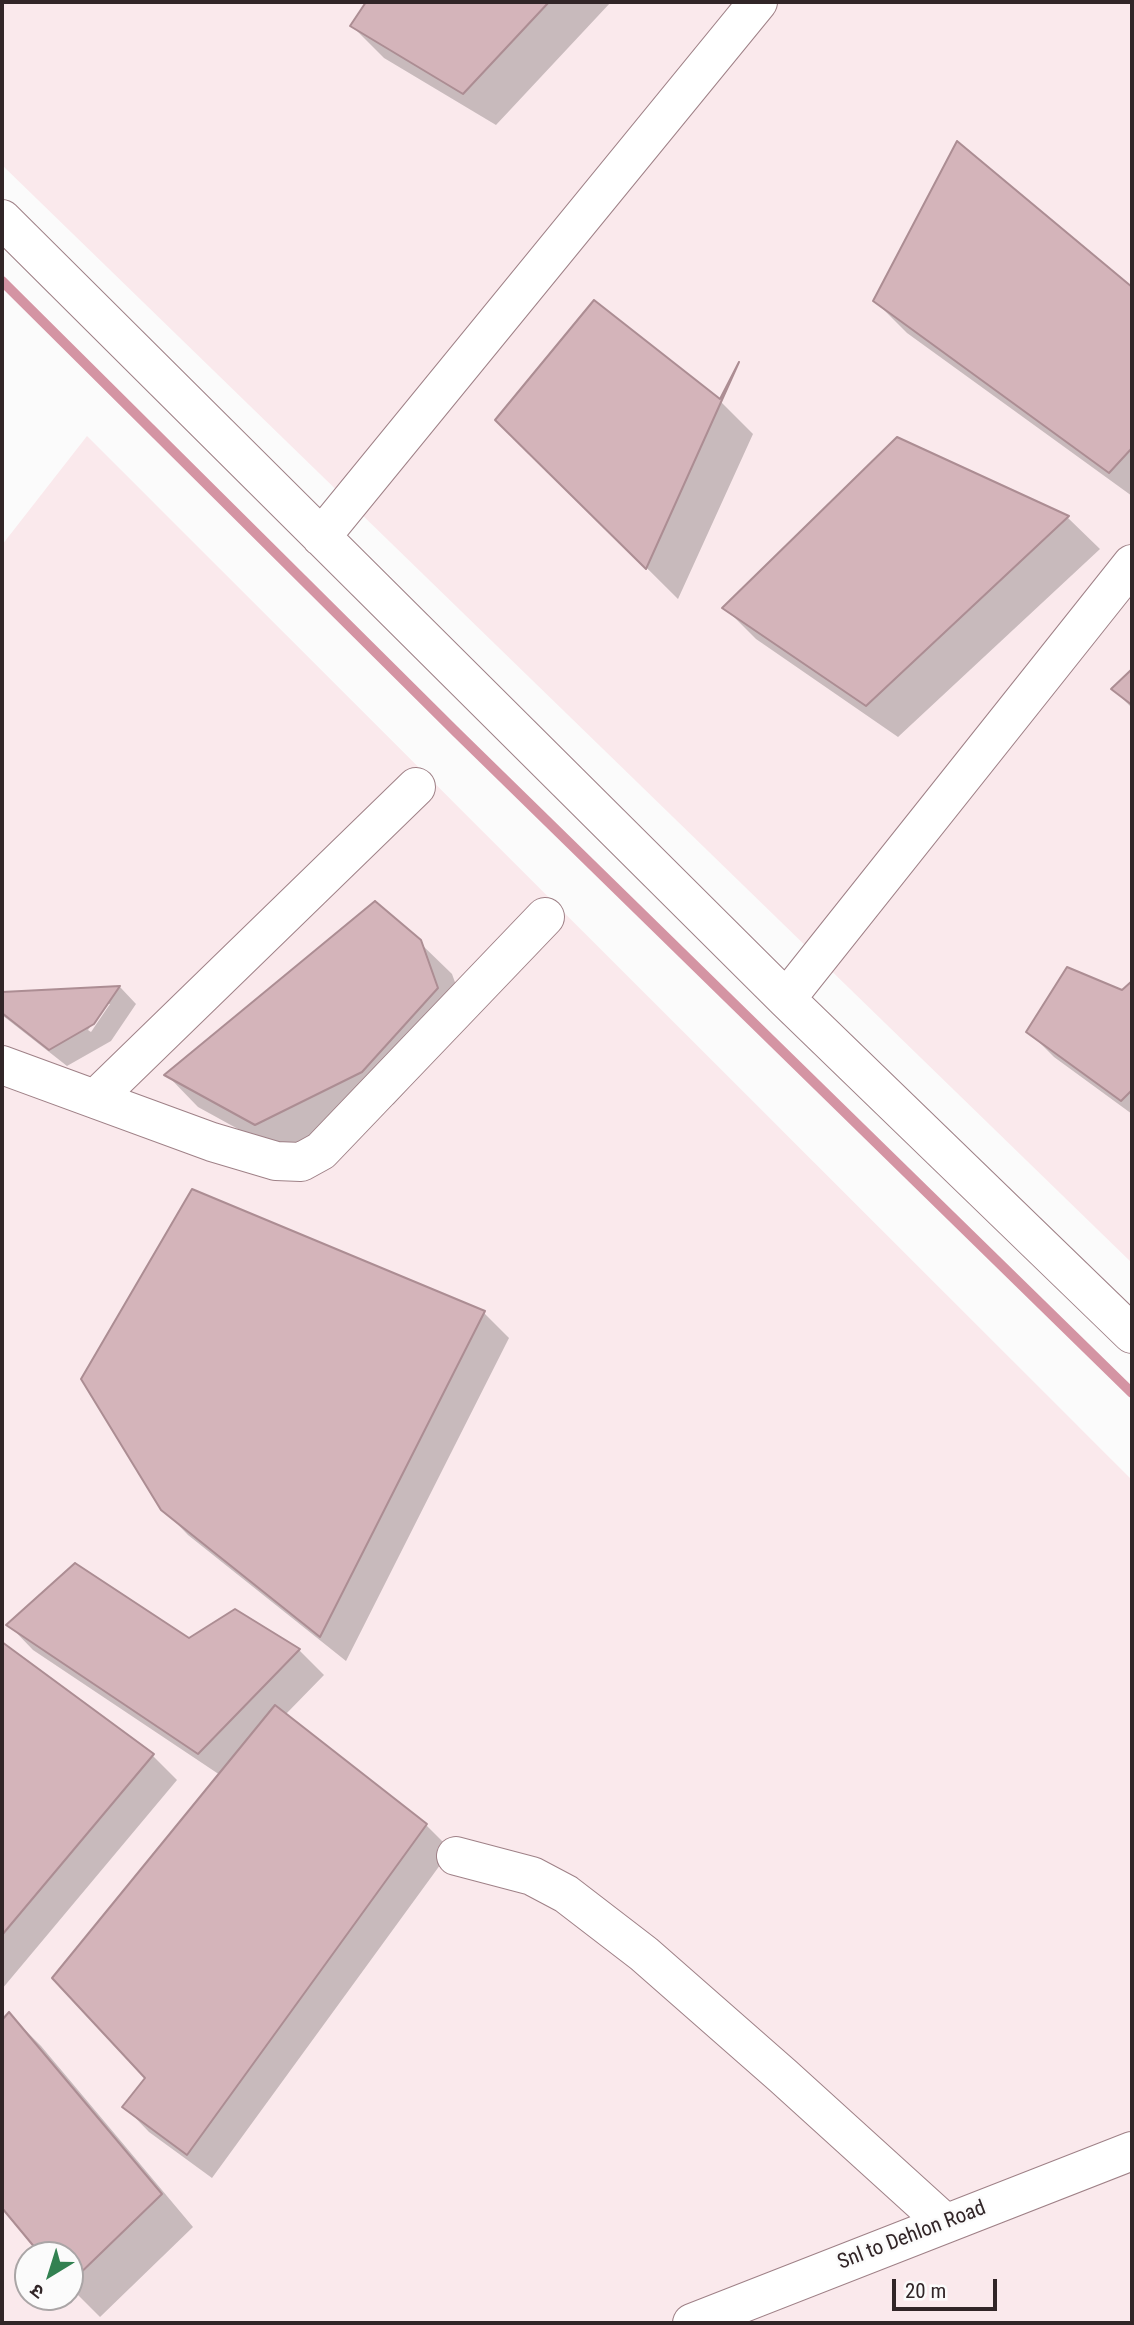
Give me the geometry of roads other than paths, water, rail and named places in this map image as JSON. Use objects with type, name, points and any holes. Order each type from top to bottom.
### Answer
[{"type":"street","points":[[320,537],[758,2]]},
{"type":"street","points":[[2,219],[786,999],[1132,1334]]},
{"type":"street","points":[[786,999],[1132,564]]},
{"type":"street","points":[[95,1099],[416,787]]},
{"type":"street","points":[[2,1065],[237,1150],[275,1161],[301,1162],[321,1151],[545,918]]},
{"type":"street","points":[[456,1856],[532,1876],[566,1894],[643,1954],[945,2223]]},
{"type":"street","name":"Snl to Dehlon Road","points":[[692,2323],[747,2314],[945,2223],[1132,2151]]},
{"type":"waterway","points":[[2,281],[457,733],[1132,1393]]}]
